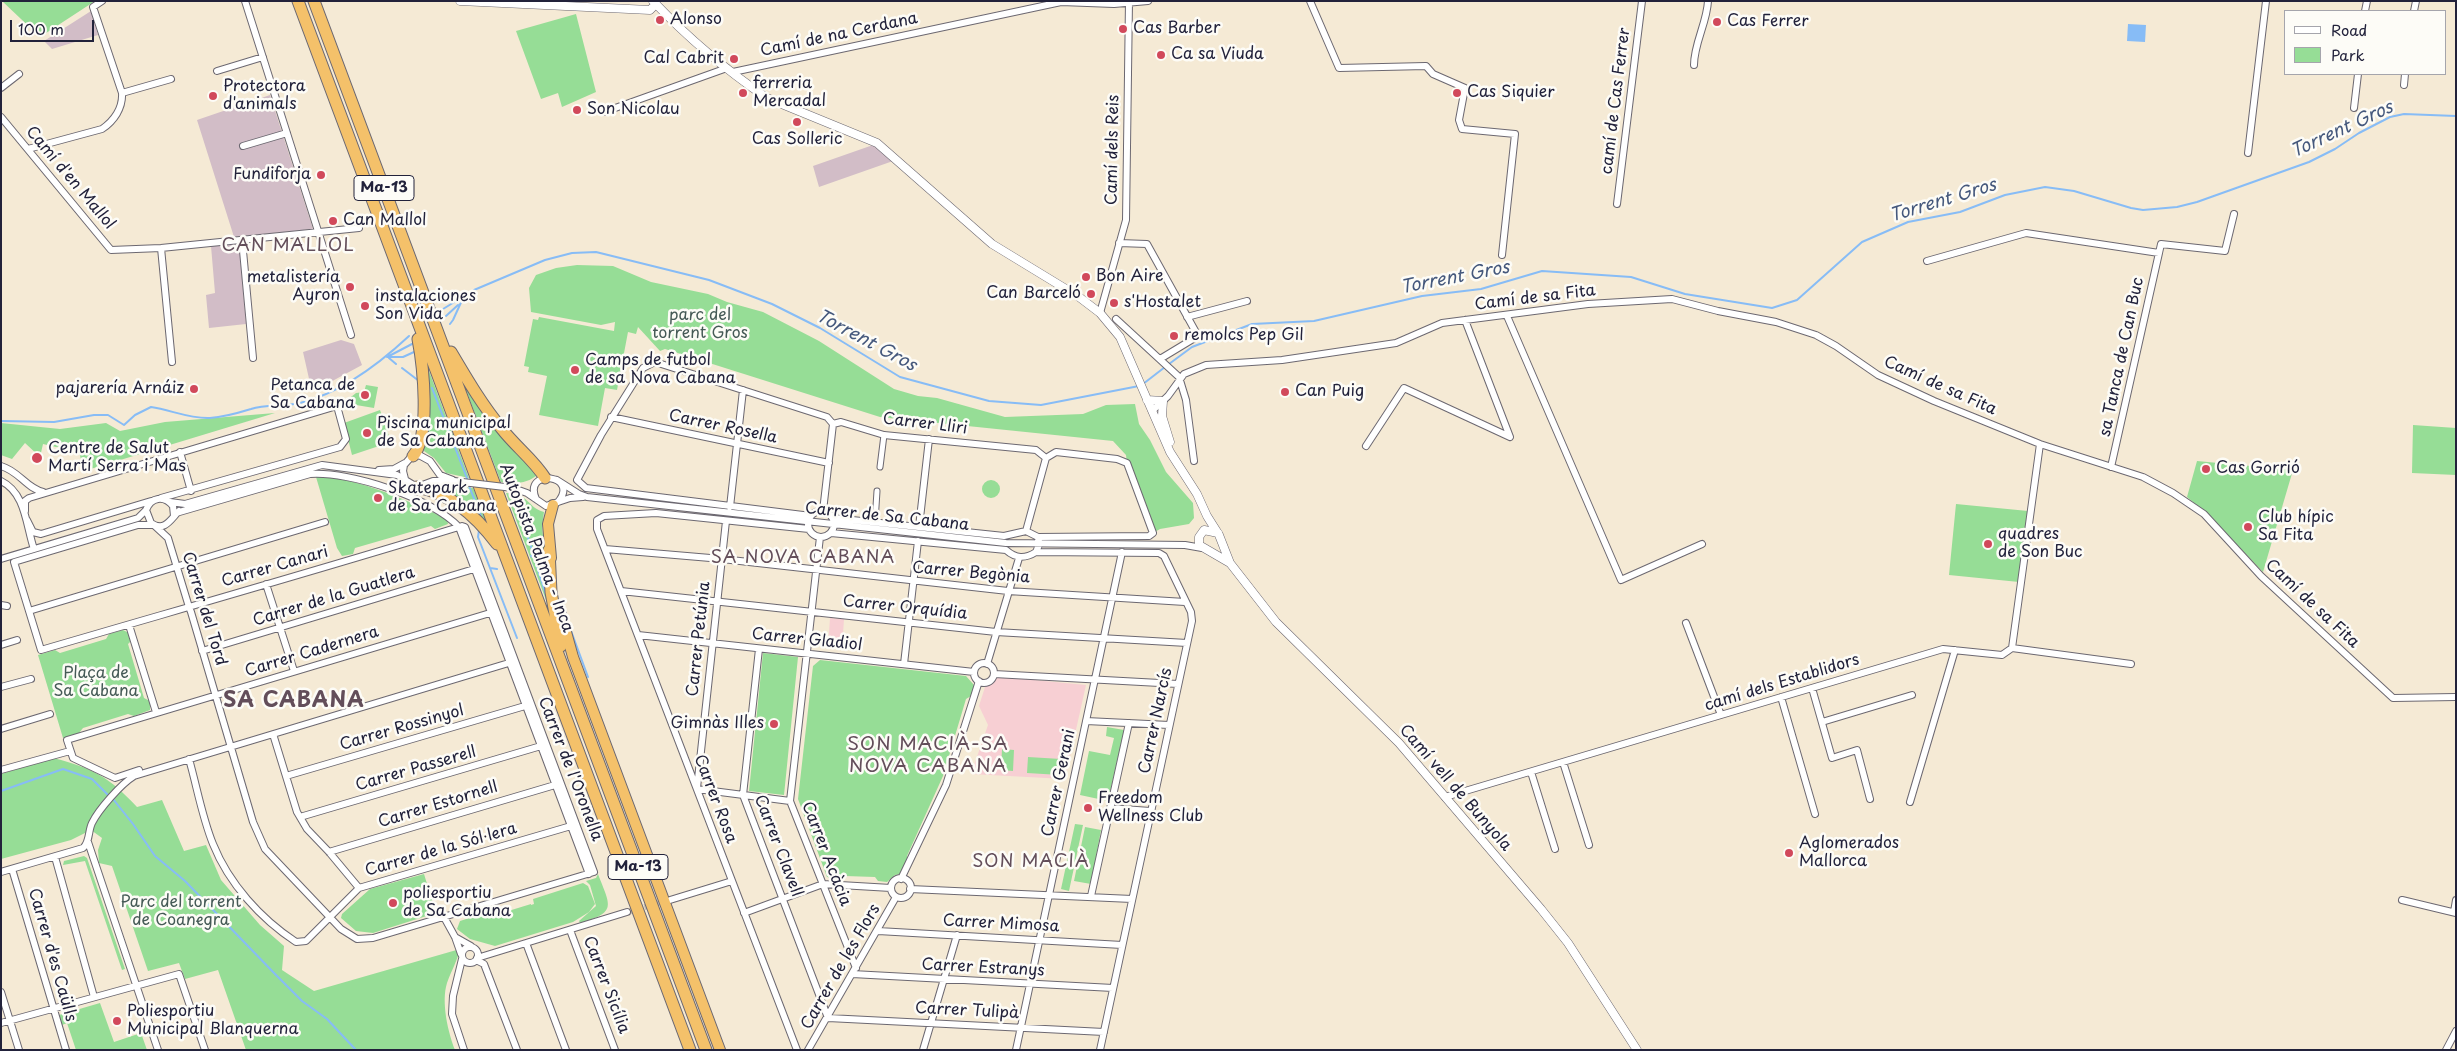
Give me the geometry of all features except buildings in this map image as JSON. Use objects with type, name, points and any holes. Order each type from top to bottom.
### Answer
[{"type":"highway","name":"Autopista Palma - Inca","points":[[298,1],[690,1050]]},
{"type":"highway","name":"Autopista Palma - Inca","points":[[314,1],[706,1050]]},
{"type":"highway","points":[[410,459],[420,444],[424,386],[414,312]]},
{"type":"highway","points":[[436,329],[488,412],[542,479]]},
{"type":"highway","points":[[422,485],[465,509],[484,526],[505,554]]},
{"type":"highway","points":[[556,504],[548,524],[549,570],[554,608],[570,685]]},
{"type":"highway","points":[[549,550],[560,615],[573,657],[720,1050]]},
{"type":"street","points":[[28,149],[102,129],[112,122],[122,102],[122,93],[93,7],[102,1]]},
{"type":"street","points":[[245,1],[351,334]]},
{"type":"street","points":[[460,1],[580,4],[650,10],[655,2]]},
{"type":"street","points":[[1129,2],[1148,1]]},
{"type":"street","points":[[1310,1],[1339,68],[1426,66],[1433,74],[1465,88],[1459,120],[1462,130],[1515,134],[1502,255]]},
{"type":"street","name":"camí de Cas Ferrer","points":[[1617,204],[1642,1]]},
{"type":"street","points":[[1694,65],[1694,53],[1708,10],[1708,1]]},
{"type":"street","points":[[2248,153],[2266,1]]},
{"type":"street","name":"Camí vell de Bunyola","points":[[655,2],[685,35],[767,98],[877,143],[992,244],[1079,297],[1100,313],[1120,337],[1170,452],[1197,494],[1207,516],[1220,536],[1230,563],[1276,622],[1399,743],[1541,909],[1568,943],[1637,1050]]},
{"type":"street","name":"Camí de na Cerdana","points":[[604,112],[730,70],[1044,3],[1129,2]]},
{"type":"street","name":"Camí dels Reis","points":[[1100,313],[1126,220],[1129,2]]},
{"type":"street","points":[[217,70],[262,57]]},
{"type":"street","points":[[1,88],[19,74]]},
{"type":"street","points":[[2354,108],[2358,75]]},
{"type":"street","points":[[2404,84],[2405,75]]},
{"type":"street","points":[[122,93],[170,79]]},
{"type":"street","name":"Camí d'en Mallol","points":[[1,117],[111,250],[161,248],[359,228]]},
{"type":"street","points":[[243,146],[287,133]]},
{"type":"street","points":[[1927,261],[2026,233],[2158,253],[2161,244],[2225,251],[2234,214]]},
{"type":"street","points":[[242,240],[253,358]]},
{"type":"street","points":[[1119,243],[1147,244],[1198,336],[1160,359]]},
{"type":"street","points":[[161,248],[172,362]]},
{"type":"street","name":"sa Tanca de Can Buc","points":[[2111,467],[2158,253]]},
{"type":"street","name":"Camí de sa Fita","points":[[1152,411],[1180,381],[1184,374],[1206,365],[1282,360],[1387,345],[1442,323],[1588,304],[1672,299],[1718,311],[1776,322],[1816,335],[1836,346],[1878,375],[1902,387],[2040,444],[2143,477],[2173,492],[2204,514],[2260,576],[2393,698],[2456,697]]},
{"type":"street","points":[[1188,317],[1247,301]]},
{"type":"street","points":[[1507,316],[1621,580],[1702,544]]},
{"type":"street","points":[[1116,319],[1173,370],[1180,381],[1186,400],[1194,461]]},
{"type":"street","points":[[1366,446],[1404,388],[1510,437],[1465,320]]},
{"type":"street","name":"Carrer Lliri","points":[[730,507],[586,488],[577,480],[611,417],[643,368],[655,362],[827,417],[834,424],[840,422],[884,435],[1036,450],[1046,458]]},
{"type":"street","points":[[742,390],[730,507],[811,516]]},
{"type":"street","points":[[1147,400],[1162,401],[1162,416],[1170,443],[1170,452]]},
{"type":"street","points":[[24,511],[25,501],[29,498],[337,406],[346,439],[340,447],[41,534],[33,532],[27,520]]},
{"type":"street","name":"Carrer Rosella","points":[[611,417],[829,463]]},
{"type":"street","points":[[823,511],[834,424]]},
{"type":"street","points":[[880,467],[884,435]]},
{"type":"street","points":[[919,527],[929,439]]},
{"type":"street","points":[[2012,648],[2040,444]]},
{"type":"street","points":[[180,452],[191,491]]},
{"type":"street","points":[[1006,547],[831,533],[820,538],[813,535],[808,526],[811,516],[816,512],[823,511],[833,518],[1004,536],[1026,531],[1038,537],[1149,536],[1153,533],[1127,463],[1117,459],[1056,452],[1046,458],[1026,531]]},
{"type":"street","points":[[367,470],[394,469],[410,459],[425,457],[440,475],[454,481]]},
{"type":"street","points":[[406,481],[403,471],[410,459]]},
{"type":"street","points":[[1,466],[17,473],[35,491],[46,493]]},
{"type":"street","points":[[161,498],[170,502],[185,504],[318,466],[367,470],[397,475],[406,481],[422,485],[454,481],[513,488],[530,488],[542,479],[557,480],[563,491],[556,504],[542,505],[536,499],[513,488]]},
{"type":"street","points":[[422,485],[433,474],[433,466]]},
{"type":"street","points":[[174,516],[310,474],[325,473],[396,491],[446,515],[459,527]]},
{"type":"street","points":[[536,499],[535,488],[542,479]]},
{"type":"street","name":"Carrer de Sa Cabana","points":[[557,480],[578,494],[587,497]]},
{"type":"street","points":[[1,481],[11,486],[17,493],[27,520],[34,549]]},
{"type":"street","points":[[875,522],[877,491]]},
{"type":"street","name":"Carrer de Sa Cabana","points":[[556,504],[570,498],[587,497],[808,526],[834,525],[1006,547],[1039,545],[1185,545],[1202,548]]},
{"type":"street","points":[[138,518],[151,501]]},
{"type":"street","points":[[170,502],[173,506],[174,516]]},
{"type":"street","points":[[185,504],[164,526],[136,525],[14,562],[29,611],[325,522]]},
{"type":"street","points":[[146,510],[148,519],[154,525]]},
{"type":"street","name":"Carrer Rosa","points":[[726,521],[656,513],[604,516],[598,520],[597,529],[797,1050]]},
{"type":"street","name":"Carrer del Tord","points":[[168,538],[174,516]]},
{"type":"street","points":[[1185,545],[1198,537],[1204,530],[1207,516]]},
{"type":"street","points":[[1,559],[138,518],[148,519]]},
{"type":"street","points":[[831,533],[834,525],[833,518]]},
{"type":"street","points":[[726,521],[808,526]]},
{"type":"street","name":"Carrer Petúnia","points":[[697,790],[726,521]]},
{"type":"street","name":"Carrer del Tord","points":[[154,525],[168,538],[253,822],[265,849],[341,929],[357,939],[373,938],[589,874]]},
{"type":"street","name":"Carrer de l'Oronella","points":[[459,527],[466,528],[512,662],[526,706],[589,874],[594,872],[512,662],[490,613],[459,527]]},
{"type":"street","name":"Carrer Canari","points":[[29,611],[41,650],[459,527]]},
{"type":"street","points":[[1198,537],[1202,548],[1212,551],[1219,545],[1220,536],[1215,531],[1204,530]]},
{"type":"street","points":[[1006,547],[1012,535]]},
{"type":"street","points":[[1036,552],[1039,545],[1038,537]]},
{"type":"street","name":"Carrer Acàcia","points":[[820,538],[790,801],[823,884],[854,971]]},
{"type":"street","points":[[904,664],[918,541]]},
{"type":"street","points":[[1006,547],[1012,556],[1019,558],[1036,552],[1122,552]]},
{"type":"street","name":"Carrer Begònia","points":[[604,549],[722,559],[1008,592],[1186,602]]},
{"type":"street","name":"Camí vell de Bunyola","points":[[1212,551],[1230,563]]},
{"type":"street","name":"Carrer Narcís","points":[[1100,1050],[1192,620],[1186,602],[1164,556],[1159,553],[1122,552]]},
{"type":"street","name":"Carrer Gerani","points":[[1016,1050],[1122,552]]},
{"type":"street","points":[[987,664],[1019,558]]},
{"type":"street","name":"Carrer de la Guatlera","points":[[202,651],[474,569]]},
{"type":"street","points":[[266,584],[294,671]]},
{"type":"street","name":"Carrer Orquídia","points":[[621,591],[996,632],[1187,643]]},
{"type":"street","name":"Carrer Cadernera","points":[[70,751],[67,740],[84,734],[490,613]]},
{"type":"street","points":[[1686,623],[1720,716]]},
{"type":"street","points":[[129,625],[156,712]]},
{"type":"street","name":"Carrer Gladiol","points":[[638,636],[974,672]]},
{"type":"street","points":[[1,645],[17,640]]},
{"type":"street","name":"Carrer Clavell","points":[[760,648],[743,795],[828,1018]]},
{"type":"street","name":"camí dels Establidors","points":[[1445,797],[1943,649],[2002,655],[2012,648],[2131,664]]},
{"type":"street","points":[[1910,802],[1955,650]]},
{"type":"street","points":[[1,872],[81,850],[88,840],[92,821],[130,778],[144,772],[512,662]]},
{"type":"street","points":[[902,879],[946,785],[979,681],[974,672],[978,665],[987,664],[992,668],[994,674]]},
{"type":"street","points":[[994,674],[1178,684]]},
{"type":"street","points":[[979,681],[989,681],[994,674]]},
{"type":"street","points":[[1,687],[31,679]]},
{"type":"street","points":[[1812,688],[1832,758],[1857,750],[1870,799]]},
{"type":"street","points":[[1822,722],[1912,695]]},
{"type":"street","points":[[1781,698],[1815,814]]},
{"type":"street","name":"Carrer Rossinyol","points":[[286,776],[526,706]]},
{"type":"street","points":[[1,729],[50,714]]},
{"type":"street","points":[[1086,721],[1170,725]]},
{"type":"street","points":[[1091,896],[1129,723]]},
{"type":"street","points":[[274,734],[300,817],[307,830],[329,852],[359,888]]},
{"type":"street","name":"Carrer Passerell","points":[[300,817],[541,746]]},
{"type":"street","points":[[1,770],[70,751],[73,758],[114,778],[139,770],[144,772]]},
{"type":"street","name":"Carrer de la Sól·lera","points":[[189,759],[212,842],[222,864],[237,886],[261,914],[282,933],[296,942],[306,941],[359,888],[571,826]]},
{"type":"street","points":[[1563,762],[1589,845]]},
{"type":"street","points":[[1531,772],[1555,849]]},
{"type":"street","name":"Carrer Estornell","points":[[329,852],[555,785]]},
{"type":"street","points":[[697,790],[790,801]]},
{"type":"street","points":[[1110,808],[1150,812]]},
{"type":"street","points":[[88,840],[158,1050]]},
{"type":"street","points":[[55,857],[94,997]]},
{"type":"street","name":"Carrer d'es Caülls","points":[[12,869],[52,1009],[66,1050]]},
{"type":"street","points":[[902,879],[909,883],[910,889],[906,897],[896,897],[891,888],[895,881],[902,879]]},
{"type":"street","points":[[670,900],[732,881]]},
{"type":"street","points":[[744,913],[823,884],[891,888]]},
{"type":"street","points":[[910,889],[1132,899]]},
{"type":"street","name":"Carrer de les Flors","points":[[808,1050],[896,897]]},
{"type":"street","points":[[2402,900],[2455,912],[2456,900]]},
{"type":"street","points":[[444,917],[467,963],[494,952],[627,912]]},
{"type":"street","name":"Carrer Sicília","points":[[570,930],[615,1050]]},
{"type":"street","name":"Carrer Mimosa","points":[[878,931],[1122,945]]},
{"type":"street","points":[[923,1050],[957,935]]},
{"type":"street","points":[[455,937],[473,947],[494,952]]},
{"type":"street","points":[[526,943],[566,1050]]},
{"type":"street","points":[[464,1050],[452,1014],[452,996],[464,948],[473,947]]},
{"type":"street","points":[[458,977],[475,960],[478,954],[473,947]]},
{"type":"street","points":[[475,960],[484,964],[517,1050]]},
{"type":"street","name":"Carrer Estranys","points":[[854,971],[944,979],[1113,988]]},
{"type":"street","points":[[1,1023],[180,974],[205,1050]]},
{"type":"street","points":[[1,992],[19,1050]]},
{"type":"street","name":"Carrer Tulipà","points":[[828,1018],[1104,1032]]},
{"type":"street","points":[[2446,1050],[2456,1031]]},
{"type":"shaded area","points":[[91,11],[98,35],[52,49],[44,41]]},
{"type":"shaded area","points":[[270,95],[313,229],[234,237],[197,120]]},
{"type":"shaded area","points":[[873,145],[893,161],[819,187],[813,166]]},
{"type":"shaded area","points":[[239,244],[246,324],[209,328],[206,295],[215,293],[211,246]]},
{"type":"shaded area","points":[[341,340],[354,344],[362,365],[312,392],[303,352]]},
{"type":"shaded area","points":[[830,618],[844,619],[842,649],[828,648]]},
{"type":"shaded area","points":[[993,676],[1086,685],[1065,779],[971,774],[988,725],[979,706],[985,687]]},
{"type":"green space","points":[[2,1],[95,1],[40,37]]},
{"type":"green space","points":[[576,14],[596,92],[562,107],[558,93],[541,99],[516,31]]},
{"type":"green space","name":"parc del torrent Gros","points":[[577,265],[613,266],[651,282],[708,294],[727,302],[763,312],[819,341],[894,389],[918,396],[937,398],[1005,417],[1083,414],[1106,405],[1135,404],[1139,424],[1150,440],[1166,472],[1193,503],[1194,518],[1189,524],[1160,529],[1153,533],[1127,463],[1126,455],[1113,441],[880,417],[665,349],[660,351],[638,327],[636,334],[628,332],[617,390],[605,388],[598,426],[539,415],[547,376],[528,372],[529,367],[524,366],[533,319],[538,320],[539,317],[614,331],[615,322],[601,325],[531,312],[529,288],[536,275],[556,268]]},
{"type":"green space","points":[[426,363],[469,478],[446,473],[434,458],[424,451]]},
{"type":"green space","points":[[460,374],[539,474],[530,480],[521,482],[501,482]]},
{"type":"green space","name":"Petanca de Sa Cabana","points":[[366,385],[378,387],[374,408],[350,404],[351,397],[356,393],[364,392]]},
{"type":"green space","name":"Piscina municipal de Sa Cabana","points":[[380,410],[391,442],[352,455],[344,423]]},
{"type":"green space","points":[[275,413],[84,471],[77,444],[56,447],[43,444],[40,457],[25,443],[12,459],[1,455],[1,423],[60,429],[106,423],[120,431],[165,422]]},
{"type":"green space","points":[[2413,425],[2456,428],[2456,475],[2412,473]]},
{"type":"green space","name":"Club hípic Sa Fita","points":[[2197,461],[2293,470],[2263,572],[2205,512],[2187,497]]},
{"type":"green space","points":[[316,477],[348,480],[383,491],[447,519],[448,524],[435,529],[431,526],[355,548],[353,554],[342,556],[337,548]]},
{"type":"green space","points":[[987,480],[995,480],[1000,485],[998,496],[987,498],[982,493],[982,485]]},
{"type":"green space","points":[[434,486],[473,488],[487,523]]},
{"type":"green space","points":[[506,493],[520,496],[538,510],[544,512],[542,527],[552,616]]},
{"type":"green space","name":"quadres de Son Buc","points":[[1956,504],[2028,511],[2019,582],[1949,575]]},
{"type":"green space","name":"Plaça de Sa Cabana","points":[[123,630],[129,633],[131,641],[128,644],[144,698],[150,701],[150,710],[134,716],[128,714],[83,728],[79,733],[63,738],[38,655],[55,650],[60,653],[106,639],[109,634]]},
{"type":"green space","name":"Gimnàs Illes","points":[[763,653],[798,657],[784,795],[749,791]]},
{"type":"green space","points":[[820,660],[966,676],[974,685],[971,696],[966,699],[943,776],[907,856],[908,862],[901,874],[895,875],[887,882],[878,881],[875,877],[845,876],[840,879],[827,877],[798,799],[813,666]]},
{"type":"green space","points":[[1107,727],[1124,730],[1108,801],[1080,795],[1089,751],[1110,755],[1114,738],[1106,736]]},
{"type":"green space","points":[[1002,749],[1014,750],[1013,771],[1001,770]]},
{"type":"green space","points":[[1028,757],[1061,759],[1060,775],[1027,773]]},
{"type":"green space","name":"Parc del torrent de Coanegra","points":[[53,758],[100,775],[118,788],[137,807],[162,800],[184,851],[206,845],[221,880],[260,925],[284,946],[282,970],[314,991],[460,949],[445,991],[448,1026],[455,1050],[246,1050],[218,970],[185,979],[179,963],[148,971],[112,866],[99,863],[98,850],[102,838],[91,830],[71,840],[1,859],[1,774]]},
{"type":"green space","points":[[1075,824],[1083,825],[1069,891],[1061,889]]},
{"type":"green space","points":[[1085,827],[1101,830],[1091,884],[1074,881]]},
{"type":"green space","points":[[84,856],[87,858],[125,969],[122,970],[85,861],[63,865],[64,861]]},
{"type":"green space","name":"poliesportiu de Sa Cabana","points":[[424,874],[436,913],[373,933],[356,931],[341,918],[342,914],[370,889]]},
{"type":"green space","points":[[598,874],[606,894],[608,906],[601,915],[580,923],[579,921],[596,906],[590,885],[586,881],[596,878]]},
{"type":"green space","points":[[583,883],[588,886],[595,904],[589,912],[573,922],[495,946],[470,939],[457,929],[460,921],[488,912],[492,916],[531,905],[534,904],[533,899]]},
{"type":"green space","points":[[100,1003],[114,1042],[141,1033],[147,1050],[76,1050],[67,1023],[62,1025],[59,1015]]},
{"type":"water","points":[[2128,24],[2146,25],[2145,42],[2127,41]]},
{"type":"waterway","name":"Torrent Gros","points":[[1169,364],[1192,347],[1252,324],[1314,321],[1422,296],[1481,289],[1542,271],[1631,277],[1685,294],[1772,308],[1797,300],[1862,242],[1908,222],[1960,212],[2005,195],[2045,187],[2074,191],[2143,210],[2177,207],[2197,202],[2309,162],[2390,117],[2404,114],[2456,116]]},
{"type":"waterway","name":"Torrent Gros","points":[[443,309],[474,290],[545,260],[572,253],[596,252],[709,280],[772,304],[820,328],[900,377],[989,401],[1041,405],[1139,386]]},
{"type":"waterway","points":[[450,324],[463,298]]},
{"type":"waterway","points":[[446,316],[458,305]]},
{"type":"waterway","name":"Torrent Gros","points":[[1,421],[54,422],[94,415],[108,415],[124,425],[135,415],[151,407],[195,417],[210,418],[231,415],[257,407],[300,403],[345,385],[372,367],[409,336]]},
{"type":"waterway","points":[[389,356],[412,344]]},
{"type":"waterway","points":[[387,357],[403,357],[414,352]]},
{"type":"waterway","points":[[389,358],[396,364]]},
{"type":"waterway","name":"Torrent Gros","points":[[1143,384],[1165,367]]},
{"type":"waterway","points":[[402,368],[419,381]]},
{"type":"waterway","points":[[432,388],[468,481]]},
{"type":"waterway","points":[[469,486],[481,516]]},
{"type":"waterway","points":[[521,518],[533,552],[532,556]]},
{"type":"waterway","points":[[479,530],[478,537],[517,638]]},
{"type":"waterway","points":[[531,556],[534,557],[547,598]]},
{"type":"waterway","points":[[490,568],[497,569]]},
{"type":"waterway","points":[[570,628],[588,677]]},
{"type":"waterway","points":[[1,791],[63,769],[92,779],[109,796]]},
{"type":"waterway","points":[[113,799],[155,856],[185,881],[302,1001],[327,1019],[356,1050]]},
{"type":"tunnel","points":[[627,912],[666,901]]},
{"type":"place","name":"Alonso","points":[[660,20]]},
{"type":"place","name":"Cas Ferrer","points":[[1717,22]]},
{"type":"place","name":"Cas Barber","points":[[1123,29]]},
{"type":"place","name":"Ca sa Viuda","points":[[1161,55]]},
{"type":"place","name":"Cal Cabrit","points":[[734,59]]},
{"type":"place","name":"ferreria Mercadal","points":[[743,93]]},
{"type":"place","name":"Cas Siquier","points":[[1457,93]]},
{"type":"place","name":"Protectora d'animals","points":[[213,96]]},
{"type":"place","name":"Son Nicolau","points":[[577,110]]},
{"type":"place","name":"Cas Solleric","points":[[797,122]]},
{"type":"place","name":"Fundiforja","points":[[321,175]]},
{"type":"place","name":"Can Mallol","points":[[333,221]]},
{"type":"place","name":"Bon Aire","points":[[1086,277]]},
{"type":"place","name":"metalistería Ayron","points":[[350,287]]},
{"type":"place","name":"Can Barceló","points":[[1091,294]]},
{"type":"place","name":"s'Hostalet","points":[[1114,303]]},
{"type":"place","name":"instalaciones Son Vida","points":[[365,306]]},
{"type":"place","name":"remolcs Pep Gil","points":[[1174,336]]},
{"type":"place","name":"Camps de futbol de sa Nova Cabana","points":[[575,370]]},
{"type":"place","name":"pajarería Arnáiz","points":[[194,389]]},
{"type":"place","name":"Can Puig","points":[[1285,392]]},
{"type":"place","name":"Petanca de Sa Cabana","points":[[365,395]]},
{"type":"place","name":"Piscina municipal de Sa Cabana","points":[[367,433]]},
{"type":"place","name":"Centre de Salut Martí Serra i Mas","points":[[37,458]]},
{"type":"place","name":"Cas Gorrió","points":[[2206,469]]},
{"type":"place","name":"Skatepark de Sa Cabana","points":[[378,498]]},
{"type":"place","name":"Club hípic Sa Fita","points":[[2248,527]]},
{"type":"place","name":"quadres de Son Buc","points":[[1988,544]]},
{"type":"place","name":"Gimnàs Illes","points":[[774,724]]},
{"type":"place","name":"Freedom Wellness Club","points":[[1088,808]]},
{"type":"place","name":"Aglomerados Mallorca","points":[[1789,853]]},
{"type":"place","name":"poliesportiu de Sa Cabana","points":[[393,903]]},
{"type":"place","name":"Poliesportiu Municipal Blanquerna","points":[[117,1021]]},
{"type":"district","name":"CAN MALLOL","points":[[288,246]]},
{"type":"district","name":"SA NOVA CABANA","points":[[803,558]]},
{"type":"district","name":"SA CABANA","points":[[294,701]]},
{"type":"district","name":"SON MACIÀ-SA NOVA CABANA","points":[[928,756]]},
{"type":"district","name":"SON MACIÀ","points":[[1031,862]]}]
